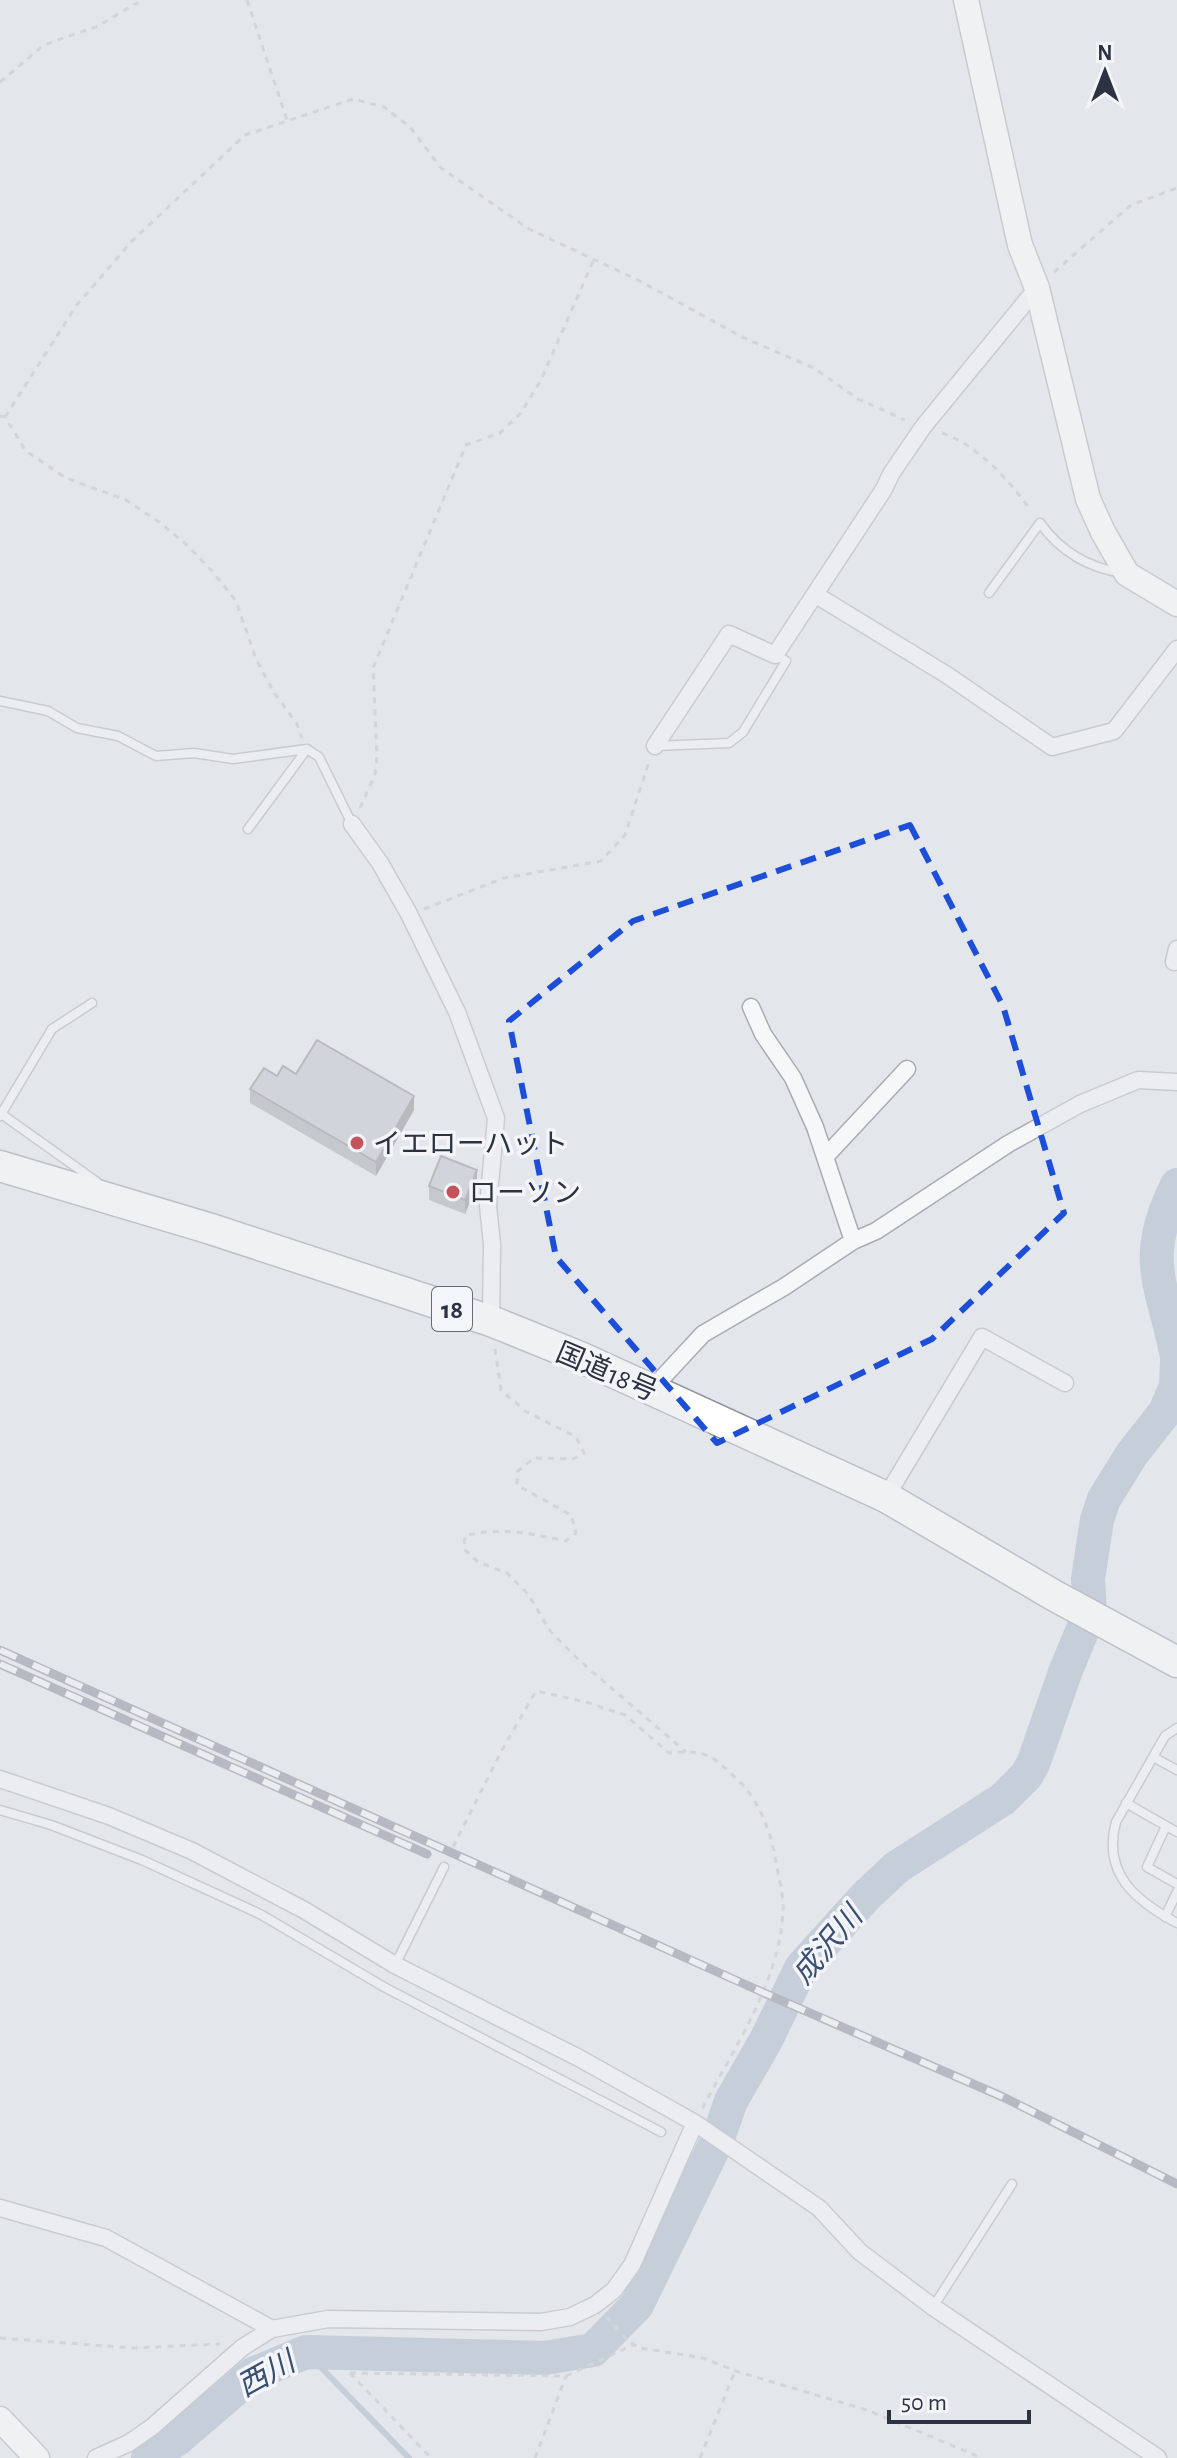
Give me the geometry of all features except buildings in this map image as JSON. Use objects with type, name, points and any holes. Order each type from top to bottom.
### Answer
[{"type":"highway","name":"国道18号","points":[[0,1166],[491,1321],[580,1357],[886,1497],[1055,1596],[1177,1662]]},
{"type":"street","points":[[966,0],[1020,245],[1037,288],[1088,499],[1127,574],[1177,604]]},
{"type":"street","points":[[655,746],[729,634],[775,655],[923,427],[1037,288]]},
{"type":"street","points":[[816,595],[947,675],[1052,747],[1114,731],[1177,649]]},
{"type":"street","points":[[352,824],[380,863],[409,914],[457,1012],[496,1118],[488,1206],[492,1244],[491,1321]]},
{"type":"street","points":[[751,1007],[763,1034],[793,1078],[825,1157],[853,1241]]},
{"type":"street","points":[[825,1157],[907,1069]]},
{"type":"street","points":[[651,1390],[703,1334],[784,1287],[853,1241],[876,1231],[1008,1144],[1080,1104],[1138,1080],[1177,1082]]},
{"type":"street","points":[[886,1497],[982,1337],[1065,1383]]},
{"type":"street","points":[[0,1779],[109,1816],[192,1851],[304,1910],[395,1965],[579,2058],[695,2123],[819,2208],[860,2252],[933,2307],[1158,2458]]},
{"type":"street","points":[[96,2458],[129,2443],[152,2427],[248,2344],[272,2329],[328,2319],[541,2322],[570,2317],[595,2305],[614,2290],[632,2265],[695,2123]]},
{"type":"street","points":[[0,2208],[106,2238],[272,2329]]},
{"type":"street","points":[[0,2419],[37,2458]]},
{"type":"lane","points":[[989,593],[1040,523],[1072,557],[1101,570],[1127,574]]},
{"type":"lane","points":[[655,746],[729,743],[743,732],[786,661],[775,655]]},
{"type":"lane","points":[[0,701],[48,711],[77,728],[118,736],[156,756],[194,753],[233,759],[307,749],[319,757],[352,824]]},
{"type":"lane","points":[[248,829],[307,749]]},
{"type":"lane","points":[[92,1003],[52,1029],[0,1115],[130,1205]]},
{"type":"lane","points":[[1177,1728],[1165,1736],[1116,1822],[1112,1837],[1113,1855],[1121,1879],[1148,1907],[1177,1923]]},
{"type":"lane","points":[[1153,1757],[1177,1770]]},
{"type":"lane","points":[[1126,1803],[1177,1832]]},
{"type":"lane","points":[[0,1810],[51,1825],[142,1860],[260,1914],[384,1987],[661,2132]]},
{"type":"lane","points":[[1166,1826],[1147,1867],[1177,1884]]},
{"type":"lane","points":[[395,1965],[444,1867]]},
{"type":"lane","points":[[1165,1917],[1177,1892]]},
{"type":"lane","points":[[933,2307],[1012,2184]]},
{"type":"path","points":[[0,82],[44,45],[98,26],[142,0]]},
{"type":"path","points":[[247,0],[288,123]]},
{"type":"path","points":[[307,749],[297,724],[273,691],[256,659],[236,601],[212,571],[178,537],[126,500],[66,478],[26,451],[2,417],[76,306],[132,241],[245,135],[353,99],[384,107],[410,127],[441,168],[529,229],[638,280],[742,337],[814,368],[858,399],[951,436],[988,462],[1019,493],[1040,523]]},
{"type":"path","points":[[1037,288],[1076,250],[1131,205],[1177,188]]},
{"type":"path","points":[[352,824],[370,788],[376,765],[377,719],[373,668],[466,445],[500,433],[521,413],[542,378],[594,259]]},
{"type":"path","points":[[409,914],[504,878],[601,861],[625,835],[655,746]]},
{"type":"path","points":[[491,1321],[501,1390],[525,1411],[576,1437],[584,1453],[573,1459],[534,1458],[518,1471],[517,1485],[571,1515],[576,1533],[566,1541],[530,1533],[488,1530],[465,1536],[464,1549],[478,1562],[507,1573],[528,1594],[550,1631],[580,1661],[686,1752]]},
{"type":"path","points":[[453,1847],[536,1691],[625,1715],[669,1753],[712,1756],[750,1791],[772,1842],[783,1910],[776,1955],[759,2003],[695,2123]]},
{"type":"path","points":[[595,2305],[633,2345]]},
{"type":"path","points":[[0,2338],[133,2348],[248,2344]]},
{"type":"path","points":[[431,2458],[350,2373],[566,2376],[633,2345],[703,2358],[735,2371],[867,2410],[982,2458]]},
{"type":"path","points":[[700,2458],[735,2371]]},
{"type":"path","points":[[535,2458],[566,2376]]},
{"type":"highlighted area","points":[[910,825],[1003,1006],[1064,1213],[932,1339],[717,1443],[556,1257],[509,1021],[633,921]]},
{"type":"waterway","name":"成沢川","points":[[1177,1185],[1159,1233],[1157,1253],[1161,1289],[1177,1356]]},
{"type":"waterway","name":"成沢川","points":[[148,2458],[176,2440],[253,2374],[306,2352],[545,2358],[593,2350],[637,2305],[717,2141],[731,2101],[766,2040],[801,1968],[865,1897],[897,1867],[1003,1799],[1026,1776],[1033,1764],[1090,1612],[1088,1579],[1097,1520],[1104,1499],[1132,1454],[1165,1412],[1176,1386],[1177,1362]]},
{"type":"waterway","name":"西川","points":[[306,2352],[409,2458]]},
{"type":"railway","points":[[0,1650],[1003,2097],[1177,2184]]},
{"type":"railway","points":[[0,1664],[427,1854]]},
{"type":"place","name":"イエローハット","points":[[357,1143]]},
{"type":"place","name":"ローソン","points":[[453,1192]]}]
